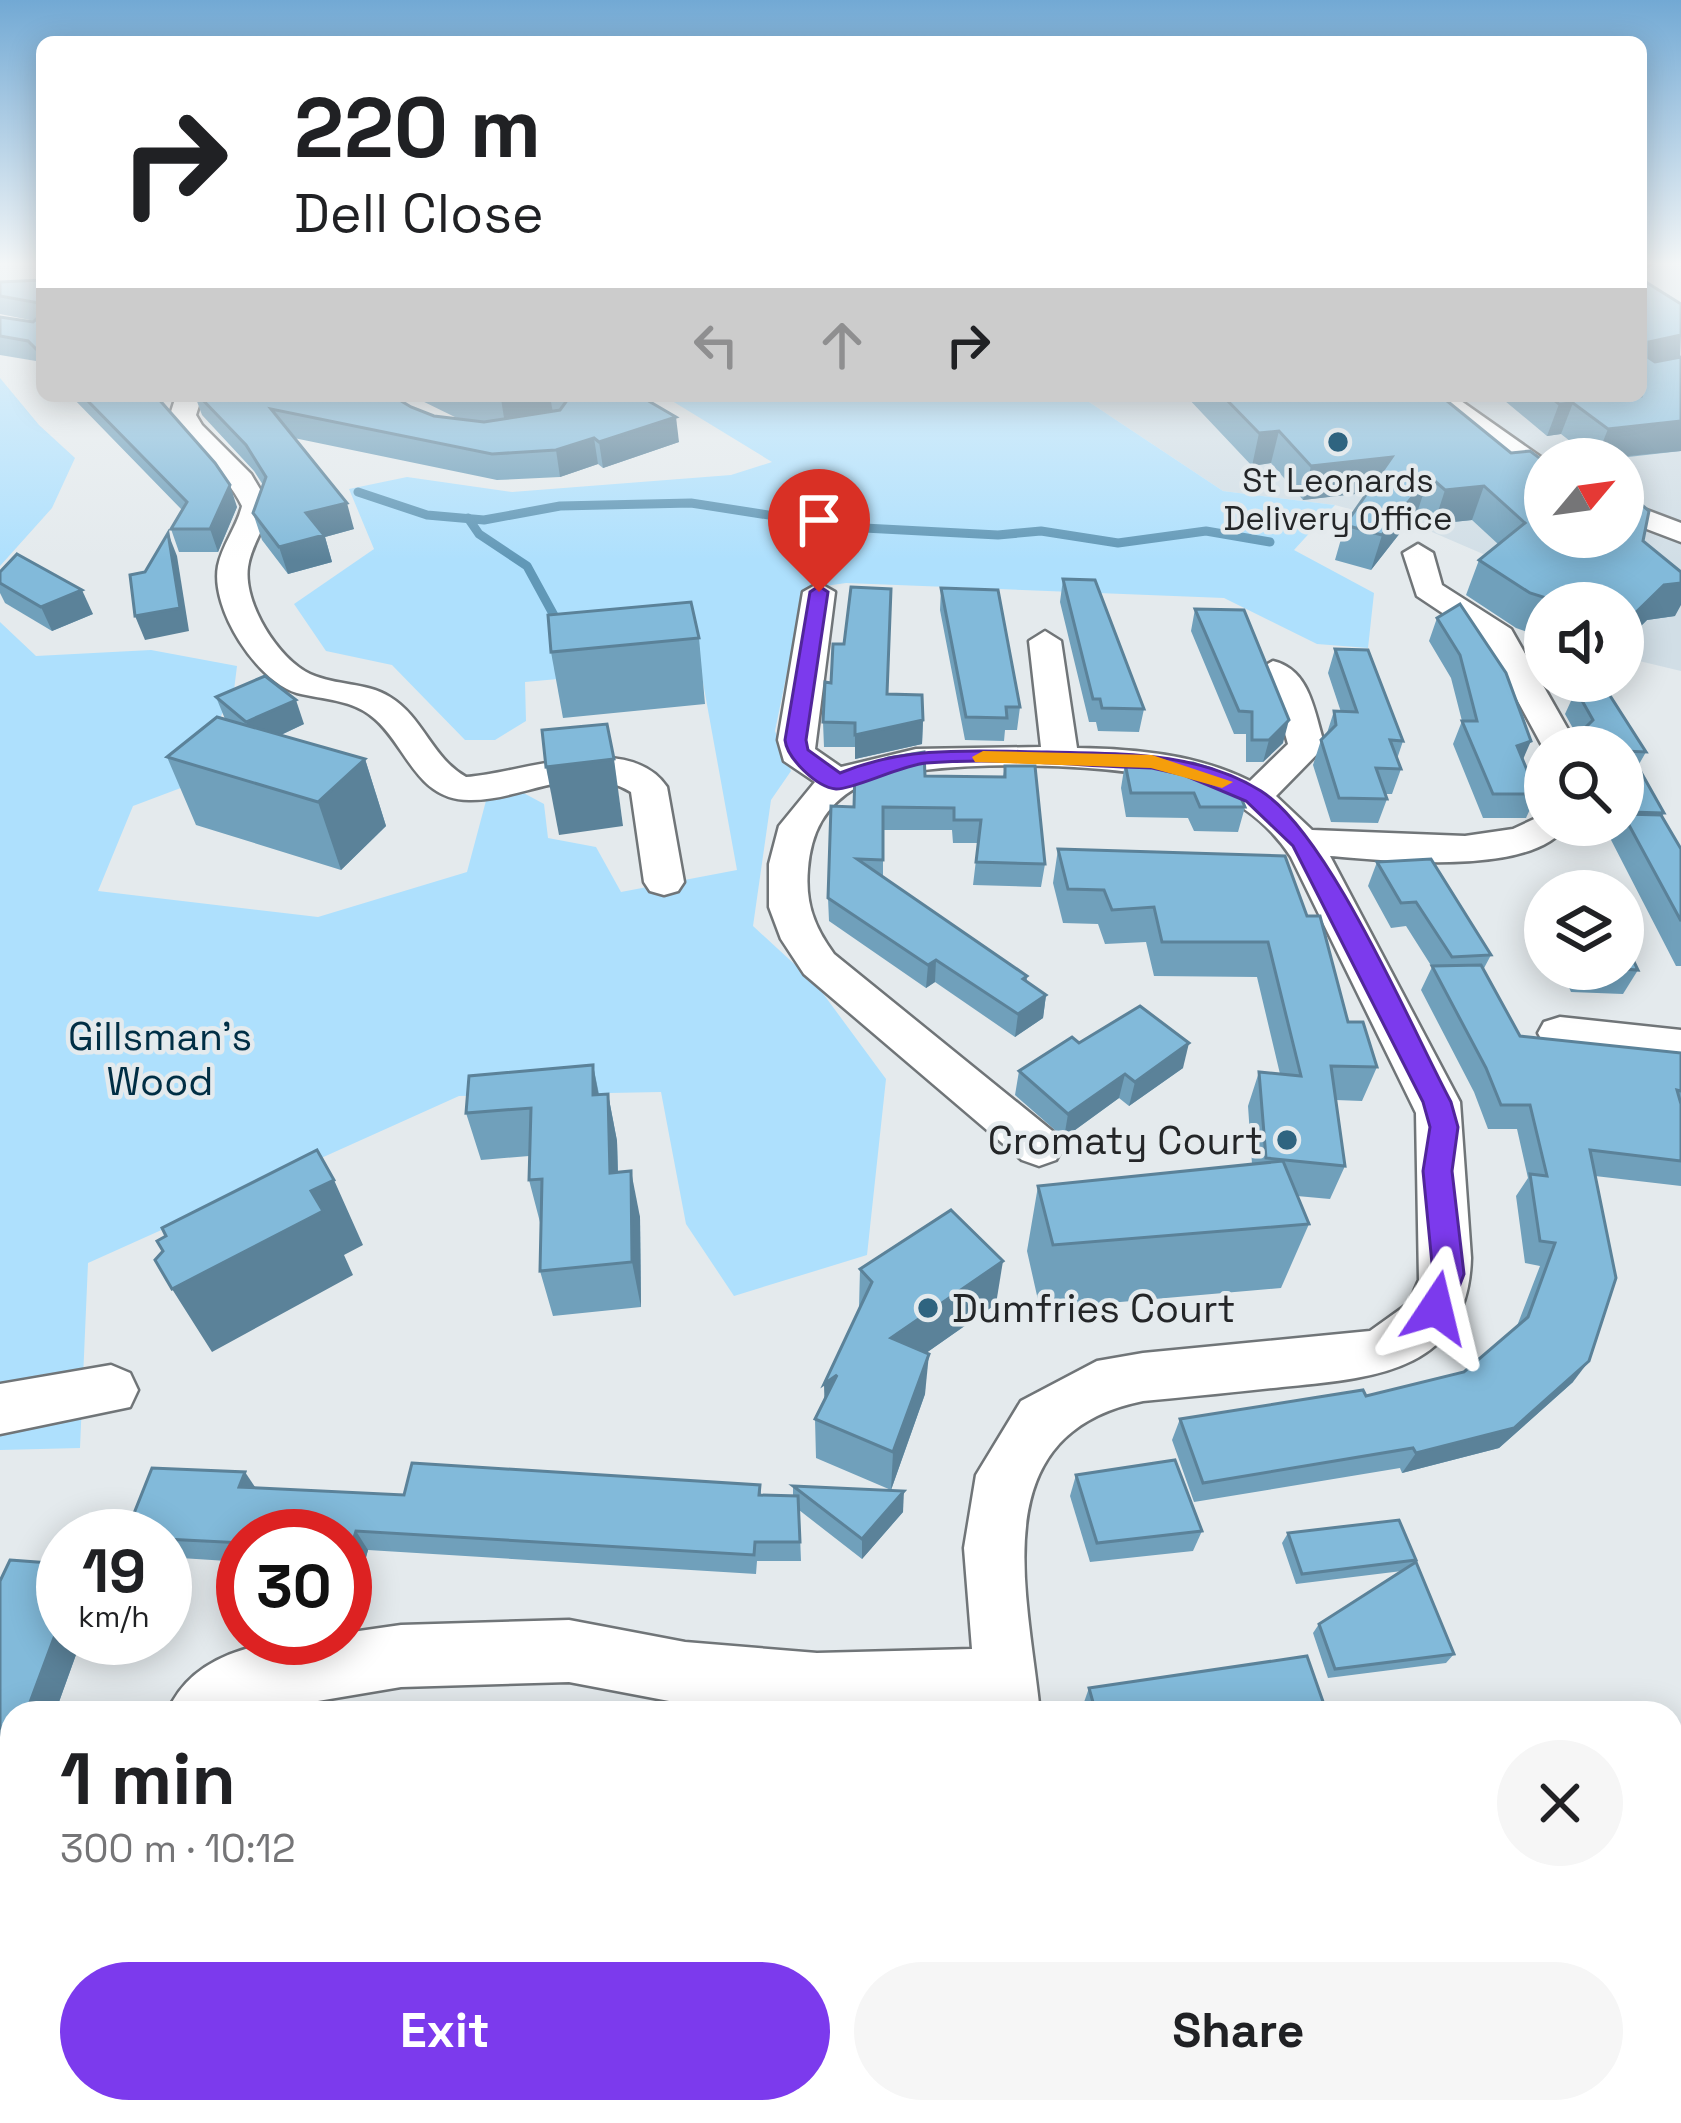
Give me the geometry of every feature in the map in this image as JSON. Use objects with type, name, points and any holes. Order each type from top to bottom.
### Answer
[{"type":"street","points":[[187,402],[183,415],[188,426],[241,477],[256,506],[247,539],[232,566],[233,589],[240,611],[288,675],[303,684],[369,698],[389,712],[436,778],[448,787],[469,789],[604,768],[632,774],[649,787],[664,882]]},
{"type":"street","points":[[1446,402],[1524,458]]},
{"type":"street","points":[[1644,518],[1681,533]]},
{"type":"street","points":[[1418,553],[1428,590],[1484,623],[1510,650],[1549,726]]},
{"type":"street","points":[[819,592],[797,753],[838,782]]},
{"type":"street","points":[[1045,640],[1060,758]]},
{"type":"street","points":[[1254,796],[1307,746],[1286,679],[1273,671]]},
{"type":"street","points":[[212,1701],[226,1688],[257,1677],[401,1656],[568,1651],[685,1673],[1007,1696],[994,1548],[1005,1474],[1041,1419],[1097,1386],[1142,1377],[1378,1354],[1411,1337],[1436,1308],[1449,1274],[1438,1171],[1444,1127],[1437,1102],[1302,842],[1254,796],[1191,770],[1152,761],[925,756],[872,768],[838,782],[809,808],[790,848],[786,906],[797,935],[820,964],[1039,1147]]},
{"type":"street","points":[[1302,842],[1476,847],[1524,838]]},
{"type":"street","points":[[1560,1033],[1681,1046]]},
{"type":"street","points":[[0,1409],[111,1390]]},
{"type":"shaded area","points":[[1647,362],[1681,362],[1681,671],[1644,662],[1644,582],[1548,582],[1432,532],[1335,505],[1223,491],[1089,402],[1647,402]]},
{"type":"green space","points":[[0,378],[39,425],[75,458],[52,508],[0,566]]},
{"type":"green space","name":"Gillsman's Wood","points":[[674,402],[1089,402],[1223,491],[1335,505],[1294,550],[1374,593],[1368,648],[1317,644],[1224,598],[846,583],[804,589],[775,731],[791,771],[771,800],[753,926],[816,984],[886,1079],[867,1255],[734,1296],[686,1224],[661,1092],[459,1096],[88,1263],[80,1448],[0,1450],[0,622],[36,656],[151,650],[237,666],[234,690],[186,786],[133,806],[98,891],[318,917],[467,872],[487,797],[518,790],[544,804],[548,838],[596,847],[621,892],[737,870],[700,666],[525,682],[526,721],[495,740],[465,740],[392,665],[326,651],[294,604],[374,549],[349,489],[407,477],[512,492],[731,475],[772,462]]},
{"type":"building","points":[[1647,362],[1681,362],[1681,421],[1608,429],[1573,403],[1556,402],[1647,402]]},
{"type":"building","points":[[89,402],[161,402],[230,485],[210,529],[171,529],[187,502]]},
{"type":"building","points":[[205,402],[403,402],[434,416],[484,422],[560,410],[566,402],[650,402],[676,417],[599,442],[594,438],[556,450],[492,454],[271,409],[347,503],[306,513],[324,535],[279,547],[253,513],[266,477],[246,445]]},
{"type":"building","points":[[1229,402],[1448,402],[1511,453],[1524,452],[1524,522],[1484,486],[1445,490],[1429,476],[1382,535],[1345,525],[1392,457],[1311,466],[1279,431],[1259,433]]},
{"type":"building","points":[[1524,524],[1524,558],[1644,558],[1644,542],[1681,572],[1681,583],[1664,585],[1644,604],[1644,582],[1524,582],[1524,589],[1479,560]]},
{"type":"building","points":[[168,533],[180,608],[135,616],[130,575],[145,572]]},
{"type":"building","points":[[17,554],[82,590],[41,607],[0,583],[0,572]]},
{"type":"building","points":[[1063,579],[1095,580],[1144,709],[1102,708],[1100,699],[1093,699]]},
{"type":"building","points":[[851,587],[891,589],[887,694],[922,695],[923,720],[855,735],[855,723],[823,722],[825,682],[831,683],[833,644],[844,644]]},
{"type":"building","points":[[941,588],[998,590],[1020,707],[1006,707],[1007,718],[966,717]]},
{"type":"building","points":[[691,602],[699,638],[551,652],[548,615]]},
{"type":"building","points":[[1460,604],[1506,673],[1525,726],[1524,744],[1517,746],[1524,763],[1524,794],[1493,794],[1462,721],[1477,721],[1460,655],[1437,618]]},
{"type":"building","points":[[1195,609],[1244,610],[1289,720],[1269,740],[1252,740],[1252,712],[1239,711]]},
{"type":"building","points":[[1335,649],[1368,650],[1403,741],[1390,740],[1401,769],[1376,768],[1387,799],[1339,798],[1321,740],[1336,725],[1334,711],[1357,712]]},
{"type":"building","points":[[265,676],[296,700],[246,722],[216,697]]},
{"type":"building","points":[[1583,702],[1614,702],[1629,726],[1587,726],[1593,720]]},
{"type":"building","points":[[217,717],[365,759],[318,802],[167,757]]},
{"type":"building","points":[[607,724],[614,759],[546,767],[542,730]]},
{"type":"building","points":[[924,752],[925,776],[1005,777],[1005,766],[1035,766],[1045,864],[976,862],[981,820],[954,820],[954,808],[883,807],[883,860],[857,859],[1027,976],[1023,979],[1046,995],[1018,1014],[936,960],[928,965],[828,898],[831,806],[854,807],[855,771],[888,758]]},
{"type":"building","points":[[1125,763],[1193,763],[1212,769],[1233,779],[1245,807],[1200,807],[1194,793],[1131,793]]},
{"type":"building","points":[[1644,778],[1664,813],[1644,812]]},
{"type":"building","points":[[1644,815],[1661,815],[1681,849],[1681,921],[1640,846],[1644,846]]},
{"type":"building","points":[[1058,849],[1285,856],[1307,916],[1320,916],[1348,1022],[1363,1022],[1377,1067],[1331,1066],[1345,1166],[1266,1158],[1259,1072],[1301,1076],[1268,942],[1162,942],[1154,907],[1112,910],[1104,890],[1068,889]]},
{"type":"building","points":[[1431,859],[1491,955],[1452,957],[1416,902],[1401,903],[1377,862]]},
{"type":"building","points":[[1481,965],[1520,1036],[1681,1053],[1681,1091],[1677,1090],[1681,1161],[1590,1150],[1616,1278],[1589,1361],[1514,1428],[1416,1453],[1413,1448],[1203,1483],[1180,1419],[1363,1390],[1366,1396],[1464,1372],[1528,1317],[1555,1243],[1540,1241],[1530,1174],[1547,1176],[1530,1105],[1501,1105],[1432,966]]},
{"type":"building","points":[[1140,1006],[1189,1043],[1135,1082],[1125,1074],[1068,1114],[1019,1071],[1072,1037],[1079,1043]]},
{"type":"building","points":[[593,1065],[593,1095],[608,1094],[610,1173],[631,1171],[632,1262],[540,1271],[542,1179],[529,1180],[531,1108],[466,1113],[469,1076]]},
{"type":"building","points":[[317,1150],[334,1180],[311,1191],[323,1211],[172,1289],[155,1260],[163,1251],[157,1241],[166,1236],[162,1228]]},
{"type":"building","points":[[1283,1161],[1309,1224],[1053,1245],[1038,1186]]},
{"type":"building","points":[[951,1210],[1003,1261],[891,1338],[929,1354],[893,1452],[815,1419],[837,1375],[824,1384],[872,1282],[860,1269]]},
{"type":"building","points":[[1175,1460],[1202,1531],[1097,1543],[1076,1475]]},
{"type":"building","points":[[412,1463],[760,1485],[759,1495],[798,1496],[800,1542],[755,1542],[754,1555],[372,1532],[372,1509],[216,1509],[216,1542],[192,1540],[192,1509],[136,1509],[152,1468],[245,1472],[239,1487],[404,1495]]},
{"type":"building","points":[[793,1486],[904,1491],[862,1539]]},
{"type":"building","points":[[1399,1520],[1416,1560],[1302,1574],[1288,1533]]},
{"type":"building","points":[[10,1560],[36,1562],[36,1665],[44,1665],[30,1701],[0,1701],[0,1581]]},
{"type":"building","points":[[1416,1562],[1454,1654],[1335,1669],[1319,1624]]},
{"type":"building","points":[[1307,1656],[1323,1701],[1093,1701],[1089,1688]]},
{"type":"waterway","points":[[358,492],[427,515],[468,519]]},
{"type":"waterway","points":[[468,519],[560,506],[691,503],[845,527],[998,535],[1041,531],[1118,543],[1206,531],[1270,542]]},
{"type":"waterway","points":[[468,519],[479,534],[527,566],[557,621]]},
{"type":"slow traffic","points":[[983,757],[1152,761],[1222,782]]},
{"type":"place","name":"St Leonards Delivery Office","points":[[1338,442]]},
{"type":"place","name":"Cromaty Court","points":[[1287,1140]]},
{"type":"place","name":"Dumfries Court","points":[[928,1308]]},
{"type":"route","points":[[819,592],[797,753],[838,782],[872,768],[925,756],[1152,761],[1191,770],[1254,796],[1302,842],[1437,1102],[1444,1127],[1438,1171],[1449,1274],[1436,1308]]}]
